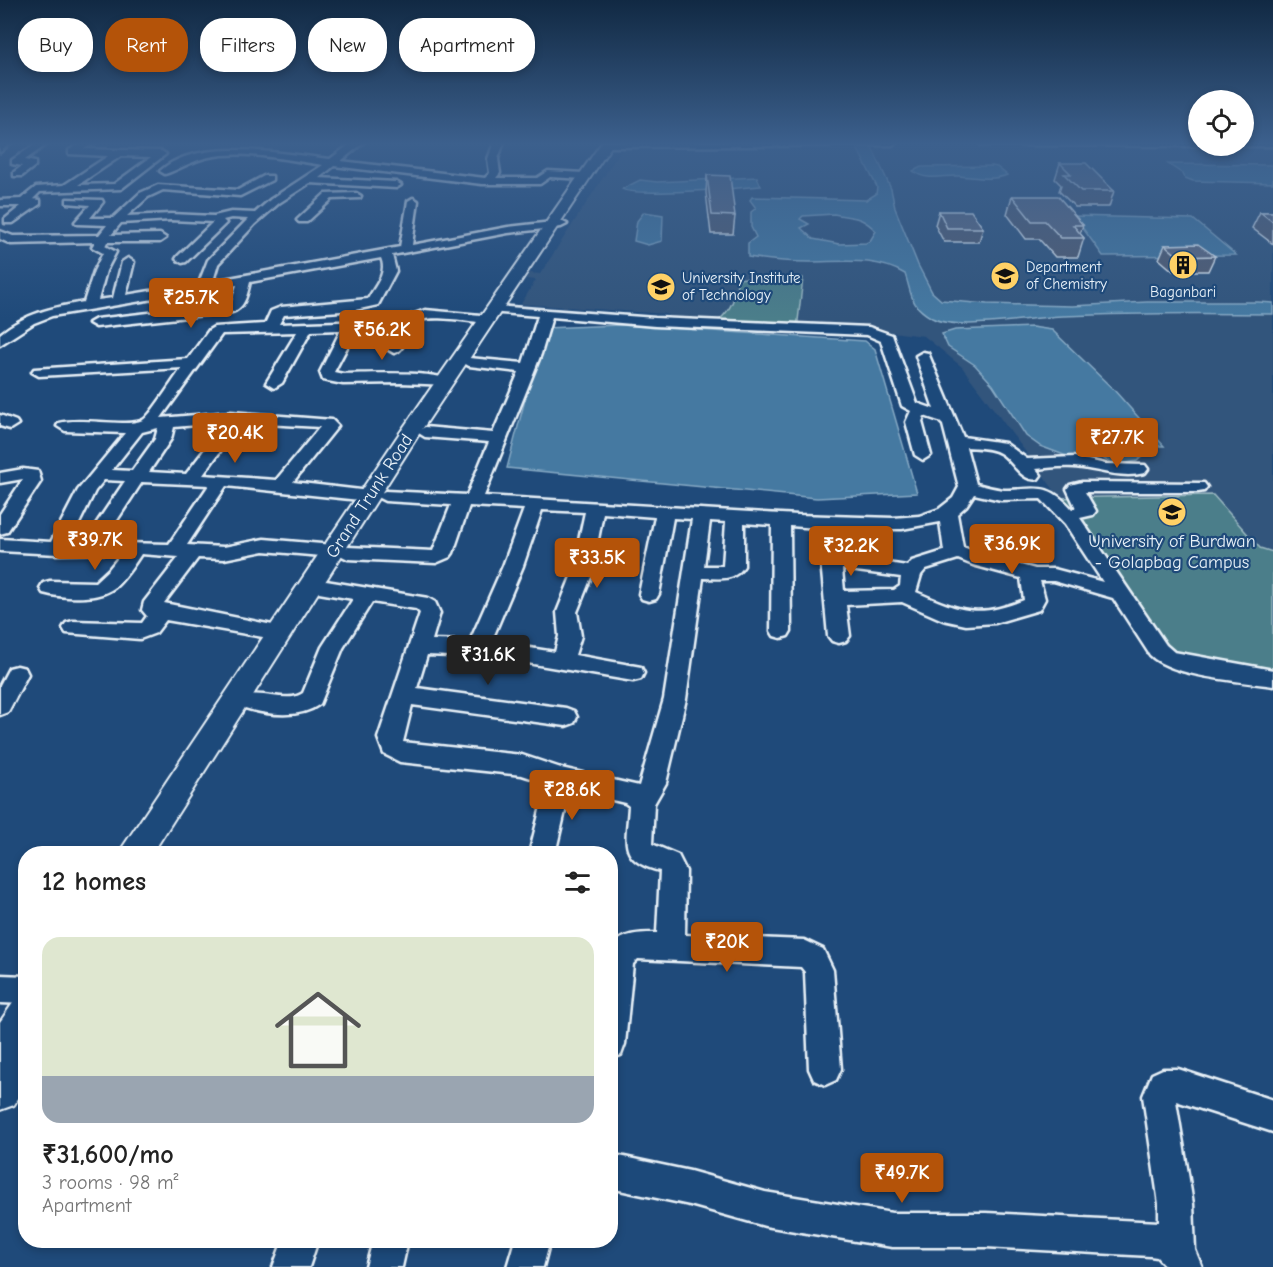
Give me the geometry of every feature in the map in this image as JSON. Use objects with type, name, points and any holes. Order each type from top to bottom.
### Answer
[{"type":"main road","name":"Grand Trunk Road","points":[[556,224],[569,201]]},
{"type":"main road","name":"Grand Trunk Road","points":[[377,496],[444,382],[571,201]]},
{"type":"main road","name":"Grand Trunk Road","points":[[139,846],[280,633],[425,432],[469,362],[494,314]]},
{"type":"main road","name":"Grand Trunk Road","points":[[160,846],[326,588],[340,552]]},
{"type":"main road","points":[[13,1067],[18,1047]]},
{"type":"street","points":[[0,202],[89,201]]},
{"type":"street","points":[[96,201],[98,202],[81,222],[171,217],[216,219],[225,215],[258,216]]},
{"type":"street","points":[[90,304],[99,271],[110,252],[98,249],[102,240],[117,221],[138,201]]},
{"type":"street","points":[[204,286],[209,269],[216,258],[275,201]]},
{"type":"street","points":[[303,220],[323,201]]},
{"type":"street","points":[[405,250],[413,201]]},
{"type":"street","points":[[9,221],[40,202]]},
{"type":"street","points":[[182,259],[220,223],[216,219]]},
{"type":"street","points":[[0,341],[33,317],[90,304],[556,224]]},
{"type":"street","points":[[3,242],[160,238]]},
{"type":"street","points":[[270,328],[276,314],[281,311],[355,306],[373,302],[390,271],[390,264],[385,253]]},
{"type":"street","points":[[119,299],[128,262]]},
{"type":"street","points":[[96,323],[232,308],[238,302],[245,279]]},
{"type":"street","points":[[0,545],[136,548],[224,553],[264,545],[436,557],[442,553],[497,438],[534,354],[546,313]]},
{"type":"street","points":[[394,349],[407,322],[417,315],[425,314],[546,313],[655,322],[869,331],[887,338],[910,406],[945,418]]},
{"type":"street","points":[[57,548],[77,507],[99,475],[143,426],[214,333],[219,330],[350,327],[407,322]]},
{"type":"street","points":[[350,327],[327,372],[328,377],[400,378],[444,382]]},
{"type":"street","points":[[274,383],[306,328]]},
{"type":"street","points":[[99,475],[281,485],[377,496],[595,507],[781,520],[912,523],[936,517],[955,507],[966,496],[968,487],[951,424],[945,418],[923,356]]},
{"type":"street","points":[[469,362],[527,368]]},
{"type":"street","points":[[39,372],[192,363]]},
{"type":"street","points":[[902,385],[934,386]]},
{"type":"street","points":[[919,410],[914,422],[923,455]]},
{"type":"street","points":[[65,426],[143,426],[231,417],[326,423],[330,426],[281,485]]},
{"type":"street","points":[[105,524],[163,440],[167,423]]},
{"type":"street","points":[[425,432],[497,438]]},
{"type":"street","points":[[191,480],[221,440]]},
{"type":"street","points":[[956,441],[1001,446],[1011,450],[1047,495],[1068,515],[1158,650],[1166,658],[1179,663],[1273,678]]},
{"type":"street","points":[[1024,464],[1075,462],[1105,469],[1139,469]]},
{"type":"street","points":[[0,478],[22,474],[32,475],[32,481],[0,528]]},
{"type":"street","points":[[221,481],[154,602],[152,610],[280,633]]},
{"type":"street","points":[[968,487],[1001,495],[1039,493],[1047,495]]},
{"type":"street","points":[[1068,515],[1087,511],[1076,492],[1076,489],[1082,487],[1198,487]]},
{"type":"street","points":[[478,648],[513,566],[535,504]]},
{"type":"street","points":[[563,661],[570,636],[567,612],[581,577],[595,507]]},
{"type":"street","points":[[910,573],[919,566],[951,555],[954,550],[947,511]]},
{"type":"street","points":[[649,594],[664,512]]},
{"type":"street","points":[[641,801],[654,783],[675,699],[702,514]]},
{"type":"street","points":[[694,572],[728,572],[734,566],[735,517]]},
{"type":"street","points":[[781,520],[781,631]]},
{"type":"street","points":[[827,522],[839,636]]},
{"type":"street","points":[[50,588],[93,590],[106,586],[136,548]]},
{"type":"street","points":[[954,550],[980,561],[1035,575],[1054,575],[1120,592]]},
{"type":"street","points":[[830,561],[878,566],[910,573]]},
{"type":"street","points":[[905,595],[910,588],[910,573]]},
{"type":"street","points":[[834,598],[905,595],[954,616],[981,618],[1021,610],[1032,605],[1035,599],[1030,580],[1035,575]]},
{"type":"street","points":[[326,588],[421,603],[428,607],[430,613],[390,738],[392,747],[400,752],[522,765],[561,778],[632,794],[641,801],[643,810],[638,837],[639,847],[645,855],[669,863],[673,871],[670,947]]},
{"type":"street","points":[[253,702],[294,706],[304,704],[312,698],[333,648],[366,595]]},
{"type":"street","points":[[73,628],[140,632],[149,628],[160,613]]},
{"type":"street","points":[[419,647],[478,648],[633,673]]},
{"type":"street","points":[[0,706],[17,674]]},
{"type":"street","points":[[404,695],[566,717]]},
{"type":"street","points":[[544,846],[561,778]]},
{"type":"street","points":[[618,971],[619,962],[625,951],[638,946],[804,954],[813,958],[819,970],[825,1069]]},
{"type":"street","points":[[0,988],[18,989]]},
{"type":"street","points":[[1181,1258],[1176,1204],[1159,1096],[1163,1085],[1178,1085],[1273,1116]]},
{"type":"street","points":[[618,1173],[690,1188],[765,1209],[881,1229],[986,1230],[1150,1238],[1165,1241],[1181,1258]]},
{"type":"street","points":[[291,1267],[298,1248]]},
{"type":"street","points":[[384,1267],[389,1248]]},
{"type":"street","points":[[525,1267],[531,1248]]},
{"type":"shaded area","name":"University of Burdwan - Golapbag Campus","points":[[588,201],[1273,201],[1273,664],[1179,657],[962,367],[924,336],[721,318],[718,321],[672,319],[666,314],[521,304],[536,280],[526,279],[530,273],[540,274]]},
{"type":"shaded area","points":[[751,201],[894,201],[918,265],[932,292],[941,300],[987,304],[1072,306],[1147,302],[1258,302],[1273,303],[1273,314],[1089,315],[977,324],[944,322],[932,318],[915,304],[905,274],[894,268],[858,261],[794,262],[748,257],[748,243],[756,237],[751,227],[751,212],[756,208]],"holes":[[[834,214],[861,220],[876,231],[870,241],[839,244],[813,239],[801,228],[809,224],[800,219],[803,216]]]},
{"type":"shaded area","points":[[644,212],[663,215],[662,241],[648,245],[634,241],[637,221]]},
{"type":"shaded area","points":[[1074,216],[1193,219],[1236,255],[1103,256]]},
{"type":"shaded area","points":[[620,325],[865,341],[875,349],[917,493],[817,498],[507,468],[544,328]]},
{"type":"shaded area","points":[[1032,327],[1052,330],[1114,390],[1164,446],[1154,446],[1137,461],[1115,465],[1097,455],[1072,458],[1040,446],[1026,436],[993,385],[975,365],[948,347],[942,334],[955,330]]},
{"type":"green space","points":[[803,278],[797,329],[718,321],[732,302],[737,279]]},
{"type":"green space","points":[[1213,495],[1260,548],[1273,552],[1273,686],[1182,673],[1130,613],[1051,498]]},
{"type":"building","points":[[710,201],[733,201],[735,216],[712,215]]},
{"type":"building","points":[[1016,201],[1062,201],[1083,225],[1073,225],[1084,238],[1061,238],[1045,221],[1032,221]]},
{"type":"building","points":[[939,211],[971,211],[983,228],[947,228]]},
{"type":"building","points":[[1260,212],[1273,212],[1273,222]]},
{"type":"building","points":[[1198,244],[1215,256],[1179,257],[1165,245]]},
{"type":"place","name":"Baganbari","points":[[1183,265]]},
{"type":"place","name":"Department of Chemistry","points":[[1005,276]]},
{"type":"place","name":"University Institute of Technology","points":[[661,287]]},
{"type":"place","name":"University of Burdwan - Golapbag Campus","points":[[1172,512]]}]
